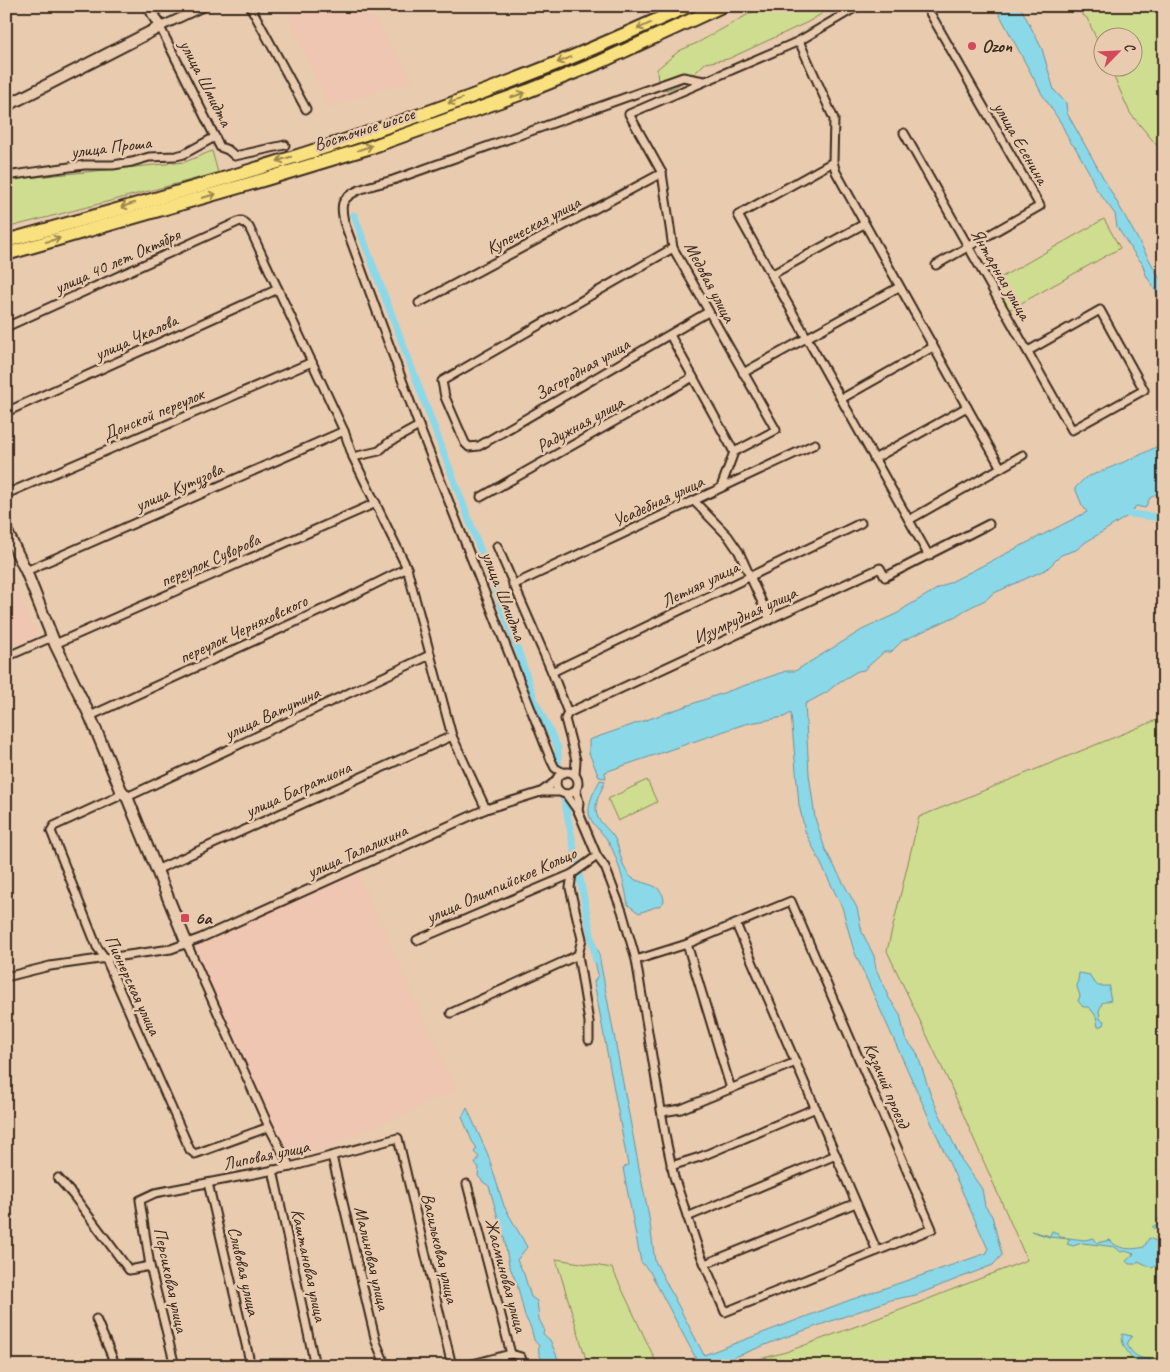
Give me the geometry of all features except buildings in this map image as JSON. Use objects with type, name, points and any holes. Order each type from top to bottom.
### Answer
[{"type":"highway","name":"Восточное шоссе","points":[[6,241],[366,134],[533,73],[595,48],[688,6]]},
{"type":"highway","name":"Восточное шоссе","points":[[6,254],[371,147],[528,91],[600,62],[722,6]]},
{"type":"street","name":"улица Шмидта","points":[[149,6],[220,147],[228,150],[235,156],[285,145]]},
{"type":"street","points":[[6,106],[205,6]]},
{"type":"street","points":[[250,6],[306,109]]},
{"type":"street","points":[[704,82],[799,40],[858,6]]},
{"type":"street","name":"улица Есенина","points":[[926,6],[1040,206],[936,265]]},
{"type":"street","points":[[799,40],[834,119],[833,162],[836,172],[1001,468]]},
{"type":"street","name":"улица Шмидта","points":[[564,773],[555,768],[551,760],[419,426],[344,222],[343,202],[357,191],[683,78],[704,82]]},
{"type":"street","name":"Медовая улица","points":[[704,82],[629,114],[662,174],[673,248],[776,430],[734,452]]},
{"type":"street","name":"Янтарная улица","points":[[904,133],[1072,430],[1144,390],[1100,310],[1028,351]]},
{"type":"street","name":"улица Проша","points":[[6,176],[84,165],[113,165],[149,158],[176,156],[184,154],[215,137]]},
{"type":"street","points":[[833,162],[738,215],[929,556],[988,524]]},
{"type":"street","name":"Купеческая улица","points":[[418,303],[662,174]]},
{"type":"street","name":"улица 40 лет Октября","points":[[6,327],[242,221],[249,227],[278,289]]},
{"type":"street","points":[[771,275],[864,224]]},
{"type":"street","name":"Загородная улица","points":[[673,248],[442,381],[445,397],[466,443],[469,447],[479,446],[708,312]]},
{"type":"street","points":[[743,373],[900,287]]},
{"type":"street","points":[[278,289],[344,432],[353,457],[407,568],[452,736],[486,809]]},
{"type":"street","name":"улица Чкалова","points":[[6,412],[278,289]]},
{"type":"street","points":[[670,335],[734,452],[721,487]]},
{"type":"street","points":[[841,399],[933,347]]},
{"type":"street","name":"Донской переулок","points":[[6,494],[312,362]]},
{"type":"street","name":"Радужная улица","points":[[481,497],[693,377]]},
{"type":"street","points":[[874,459],[967,407]]},
{"type":"street","points":[[353,457],[379,451],[388,443],[419,426]]},
{"type":"street","name":"улица Кутузова","points":[[26,571],[344,432]]},
{"type":"street","name":"Усадебная улица","points":[[512,584],[816,444]]},
{"type":"street","points":[[909,520],[1023,455]]},
{"type":"street","points":[[694,501],[728,536],[739,552],[770,620]]},
{"type":"street","name":"переулок Суворова","points":[[6,657],[54,640],[376,503]]},
{"type":"street","name":"Летняя улица","points":[[552,672],[861,523]]},
{"type":"street","points":[[6,530],[26,571],[54,640],[90,716],[187,944],[269,1127],[290,1167]]},
{"type":"street","points":[[497,546],[568,713],[565,719],[576,760],[574,775]]},
{"type":"street","name":"Изумрудная улица","points":[[568,713],[880,568],[886,578],[929,556]]},
{"type":"street","name":"переулок Черняховского","points":[[90,716],[339,602],[407,568]]},
{"type":"street","name":"улица Ватутина","points":[[124,794],[430,655]]},
{"type":"street","name":"улица Багратиона","points":[[156,870],[452,736]]},
{"type":"street","points":[[569,772],[578,780],[576,790],[571,794],[541,792],[564,773],[569,772]]},
{"type":"street","points":[[556,781],[557,787],[578,811],[597,856],[605,867],[622,911],[636,960],[671,1166],[705,1264],[856,1203]]},
{"type":"street","points":[[576,790],[579,802],[578,811]]},
{"type":"street","name":"улица Талалихина","points":[[6,977],[50,966],[171,949],[187,944],[486,809],[541,792]]},
{"type":"street","name":"Пионерская улица","points":[[124,794],[54,826],[51,831],[96,947],[106,958],[190,1150],[195,1154],[269,1127]]},
{"type":"street","name":"улица Олимпийское Кольцо","points":[[417,940],[572,874],[597,856]]},
{"type":"street","points":[[572,874],[570,888],[582,939],[578,955],[589,1022],[589,1040]]},
{"type":"street","name":"Казачий проезд","points":[[636,960],[686,944],[791,901],[932,1229],[725,1312],[705,1264]]},
{"type":"street","points":[[736,924],[877,1251]]},
{"type":"street","points":[[686,944],[731,1088]]},
{"type":"street","points":[[451,1013],[578,955]]},
{"type":"street","points":[[662,1112],[681,1109],[796,1062]]},
{"type":"street","points":[[671,1166],[816,1108]]},
{"type":"street","name":"Липовая улица","points":[[140,1200],[155,1194],[290,1167],[398,1138]]},
{"type":"street","name":"Васильковая улица","points":[[398,1138],[452,1366]]},
{"type":"street","points":[[688,1217],[836,1155]]},
{"type":"street","name":"Малиновая улица","points":[[332,1156],[376,1342],[386,1366]]},
{"type":"street","name":"Каштановая улица","points":[[273,1170],[315,1366]]},
{"type":"street","points":[[58,1178],[73,1194],[129,1270],[150,1266]]},
{"type":"street","name":"Сливовая улица","points":[[208,1183],[251,1366]]},
{"type":"street","name":"Жасминовая улица","points":[[467,1184],[511,1354],[521,1357],[523,1366]]},
{"type":"street","name":"Персиковая улица","points":[[140,1200],[150,1266],[175,1366]]},
{"type":"street","points":[[96,1319],[116,1366]]},
{"type":"street","points":[[465,1366],[511,1354]]},
{"type":"shaded area","points":[[283,6],[368,6],[413,81],[329,107]]},
{"type":"shaded area","points":[[6,569],[37,636],[6,649]]},
{"type":"shaded area","points":[[358,872],[456,1091],[292,1163],[192,945]]},
{"type":"green space","points":[[763,6],[834,6],[808,22],[728,59],[705,63],[691,77],[675,87],[666,90],[658,84],[657,69],[679,51],[699,42]]},
{"type":"green space","points":[[1071,6],[1164,6],[1164,154],[1130,113],[1114,78],[1142,78],[1142,28],[1092,29],[1087,18]]},
{"type":"green space","points":[[212,151],[218,173],[6,228],[6,180],[185,162]]},
{"type":"green space","points":[[1104,219],[1120,248],[1009,310],[993,282]]},
{"type":"green space","points":[[1164,717],[1164,1366],[734,1366],[786,1352],[903,1309],[1027,1260],[948,1080],[887,951],[919,817]]},
{"type":"green space","points":[[647,780],[657,802],[618,821],[608,799]]},
{"type":"green space","points":[[556,1259],[612,1268],[658,1366],[588,1366]]},
{"type":"water","points":[[995,6],[1020,6],[1042,49],[1054,90],[1066,103],[1067,113],[1164,286],[1164,305],[1146,275],[1142,263],[1117,227],[1115,214],[1095,187],[1089,172],[1042,94]]},
{"type":"water","points":[[1164,443],[1164,489],[1150,498],[1145,508],[1136,506],[1131,514],[1076,550],[1061,555],[1047,569],[992,594],[987,599],[956,616],[902,641],[891,652],[884,652],[864,670],[858,671],[805,704],[809,774],[815,818],[825,849],[857,908],[862,932],[874,956],[876,969],[889,998],[900,1014],[905,1038],[917,1053],[931,1096],[961,1159],[982,1189],[985,1206],[992,1216],[1002,1255],[993,1265],[916,1295],[891,1300],[783,1338],[712,1366],[700,1366],[650,1272],[641,1262],[623,1168],[628,1165],[594,982],[598,975],[593,951],[598,950],[649,1217],[655,1261],[704,1355],[850,1300],[987,1253],[988,1249],[854,951],[842,907],[805,831],[799,805],[791,713],[784,717],[745,724],[605,772],[606,778],[599,777],[589,753],[589,740],[786,671],[795,671],[862,630],[898,613],[937,589],[1087,512],[1075,488],[1085,478]]},
{"type":"water","points":[[600,780],[605,781],[597,803],[598,818],[613,835],[628,874],[637,881],[656,887],[663,895],[664,901],[661,905],[639,913],[628,905],[615,855],[606,837],[594,824],[589,813],[591,800]]},
{"type":"water","points":[[1079,973],[1090,975],[1098,986],[1110,986],[1111,1000],[1102,1003],[1099,1011],[1100,1019],[1104,1021],[1103,1025],[1098,1027],[1096,1016],[1089,1007],[1083,1007],[1078,1001],[1080,996],[1077,987]]},
{"type":"water","points":[[467,1108],[488,1155],[504,1206],[527,1247],[517,1260],[524,1274],[531,1297],[537,1301],[539,1319],[544,1329],[543,1334],[550,1340],[561,1366],[547,1366],[546,1362],[539,1355],[539,1346],[534,1340],[525,1316],[517,1284],[509,1265],[503,1232],[495,1228],[500,1225],[489,1186],[478,1176],[479,1167],[475,1164],[479,1157],[474,1152],[477,1148],[462,1117]]},
{"type":"water","points":[[1160,1211],[1164,1213],[1164,1267],[1154,1266],[1153,1268],[1138,1261],[1136,1264],[1129,1264],[1126,1261],[1134,1254],[1125,1251],[1121,1252],[1115,1247],[1082,1243],[1073,1246],[1067,1244],[1070,1239],[1049,1237],[1031,1231],[1050,1236],[1052,1231],[1060,1237],[1085,1240],[1094,1238],[1097,1243],[1110,1240],[1117,1246],[1130,1249],[1140,1248],[1144,1247],[1149,1238],[1159,1242],[1163,1234],[1161,1229],[1153,1228],[1153,1226],[1161,1223],[1157,1220],[1161,1217]]},
{"type":"water","points":[[1122,1334],[1132,1336],[1127,1344],[1129,1348],[1136,1356],[1150,1359],[1151,1366],[1140,1366],[1130,1355],[1123,1344]]},
{"type":"waterway","points":[[354,215],[518,650],[535,701],[558,748],[558,773]]},
{"type":"waterway","points":[[1122,513],[1164,518]]},
{"type":"waterway","points":[[563,793],[596,960]]},
{"type":"place","name":"Ozon","points":[[972,46]]},
{"type":"place","name":"6а","points":[[185,918]]}]
